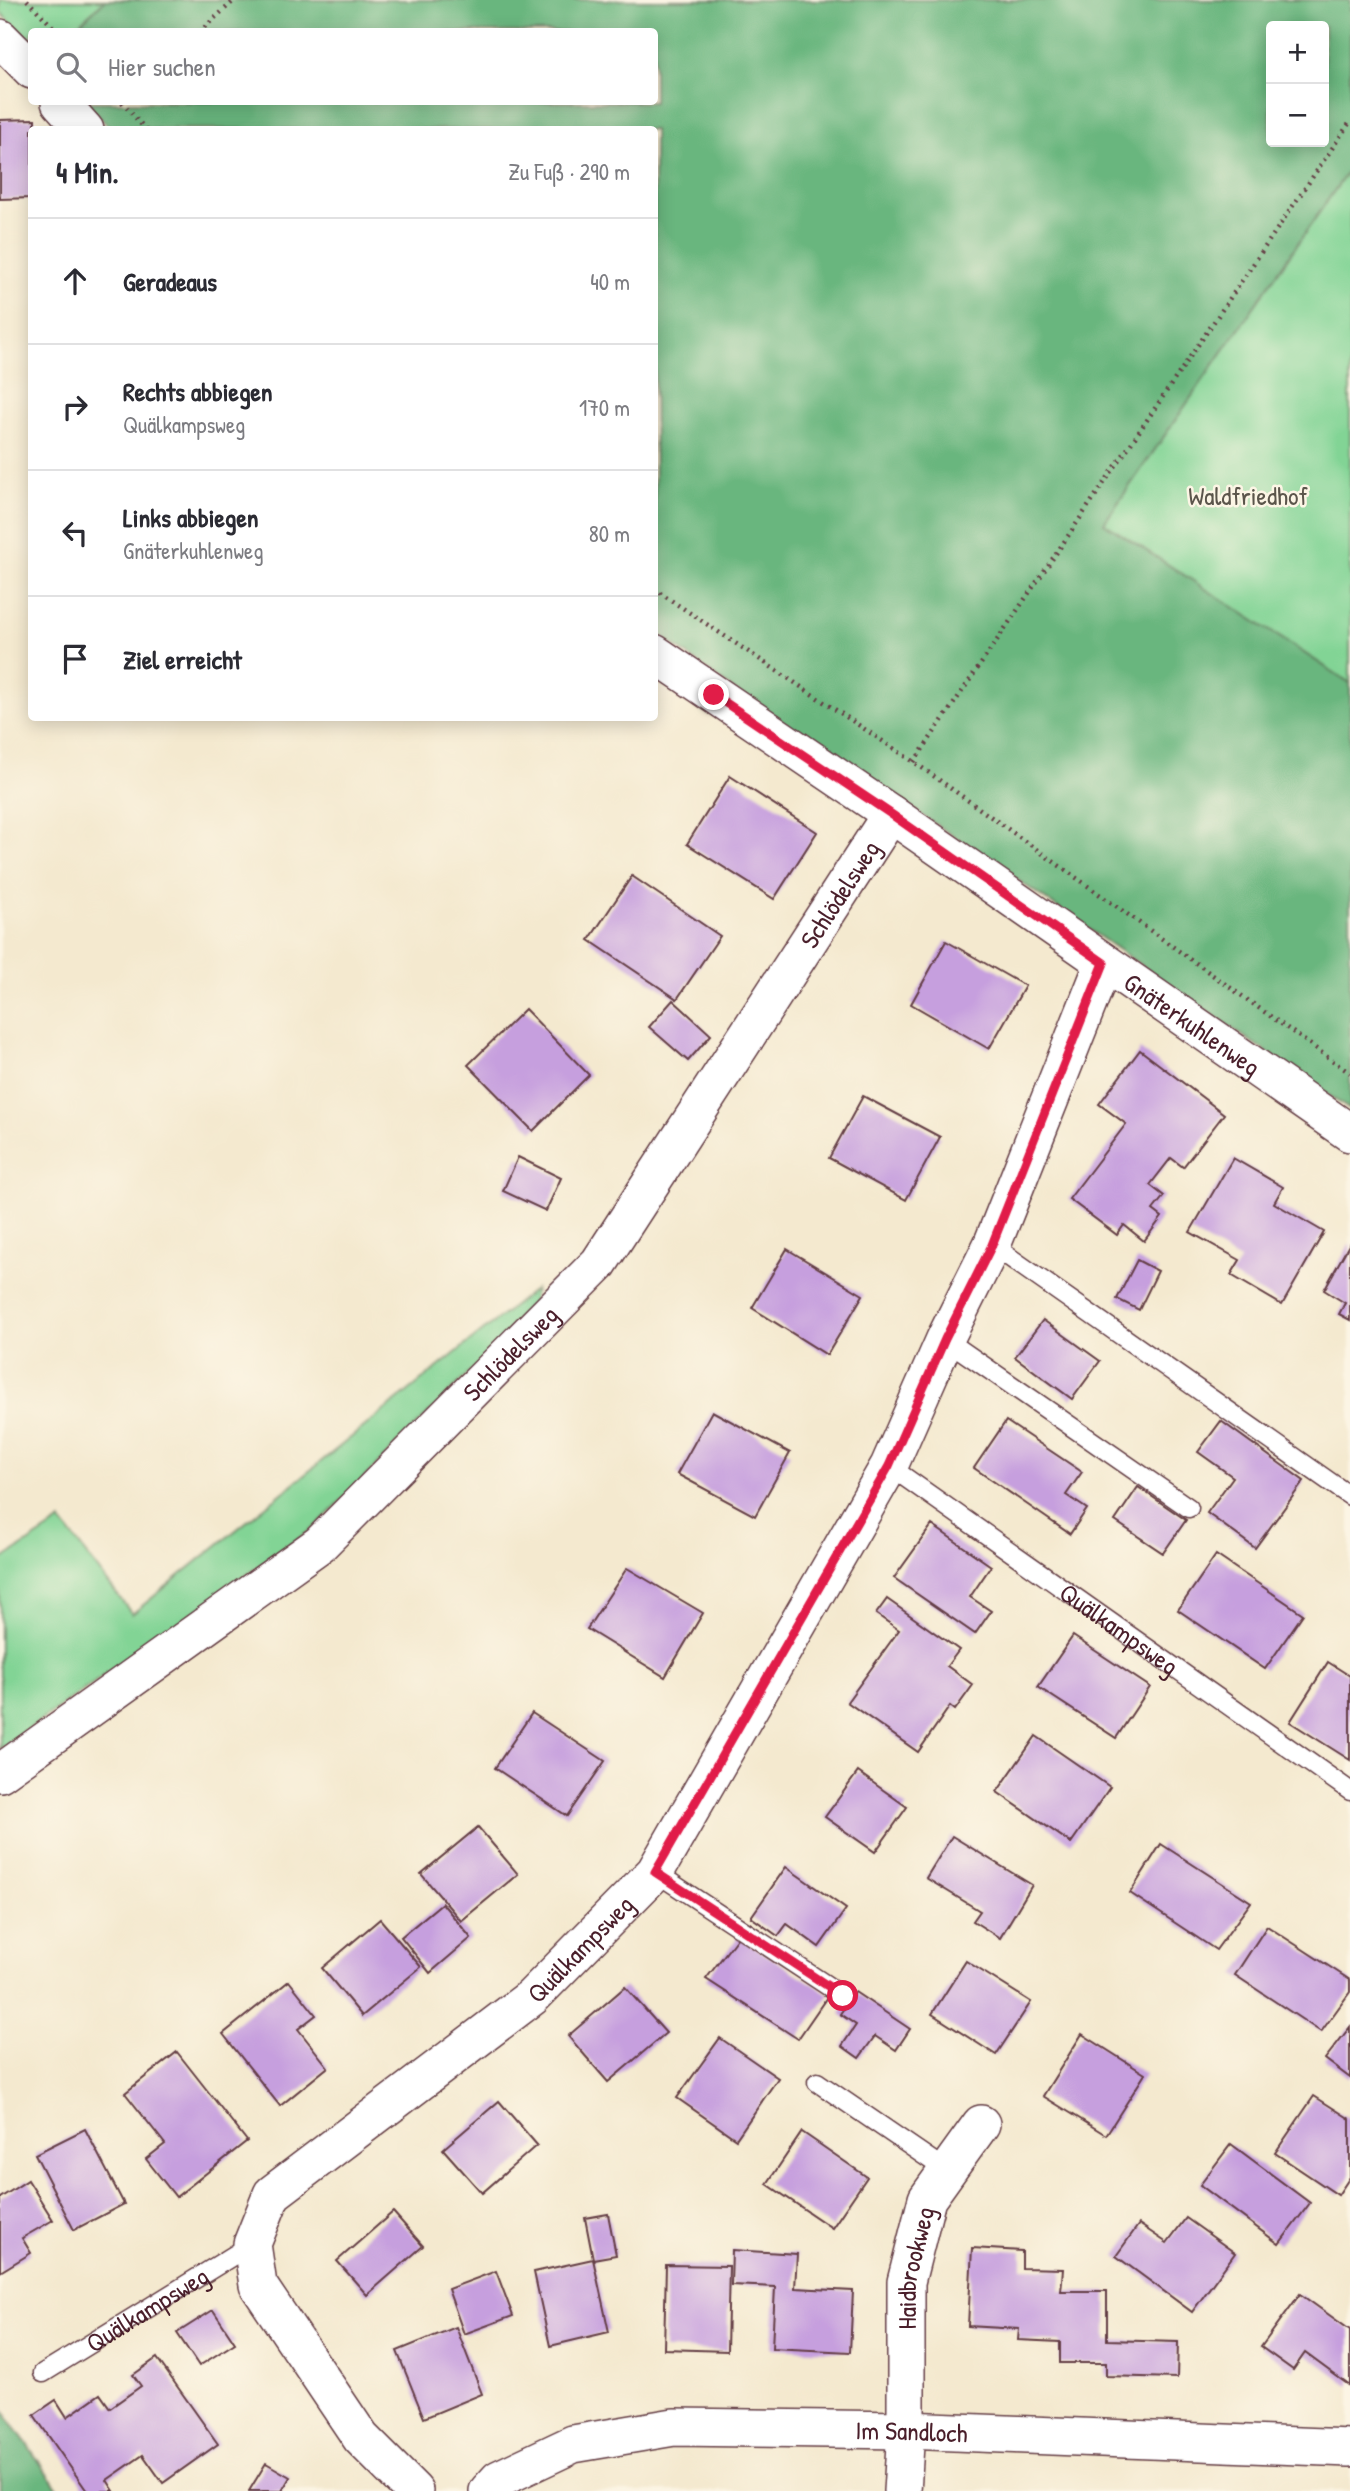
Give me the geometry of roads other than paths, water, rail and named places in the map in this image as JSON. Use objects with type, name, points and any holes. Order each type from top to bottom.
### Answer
[{"type":"street","points":[[0,38],[28,66]]},
{"type":"street","points":[[63,105],[81,126]]},
{"type":"street","name":"Gnäterkuhlenweg","points":[[658,656],[1350,1133]]},
{"type":"street","name":"Schlödelsweg","points":[[0,1773],[320,1544],[599,1263],[891,814]]},
{"type":"street","name":"Quälkampsweg","points":[[252,2244],[272,2194],[532,1997],[655,1872],[889,1466],[945,1339],[992,1245],[1104,963]]},
{"type":"street","name":"Haidbrookweg","points":[[902,2491],[906,2430],[906,2281],[927,2199],[981,2124]]},
{"type":"street","points":[[252,2244],[258,2284],[361,2438],[414,2491]]},
{"type":"street","name":"Im Sandloch","points":[[488,2491],[499,2479],[573,2444],[674,2427],[906,2430],[1350,2448]]},
{"type":"lane","points":[[992,1245],[1350,1496]]},
{"type":"lane","points":[[945,1339],[1189,1508]]},
{"type":"lane","name":"Quälkampsweg","points":[[889,1466],[1350,1791]]},
{"type":"lane","points":[[655,1872],[843,1996]]},
{"type":"lane","points":[[817,2082],[947,2171]]},
{"type":"lane","name":"Quälkampsweg","points":[[43,2372],[252,2244]]},
{"type":"park label","name":"Waldfriedhof","points":[[1248,495]]}]
